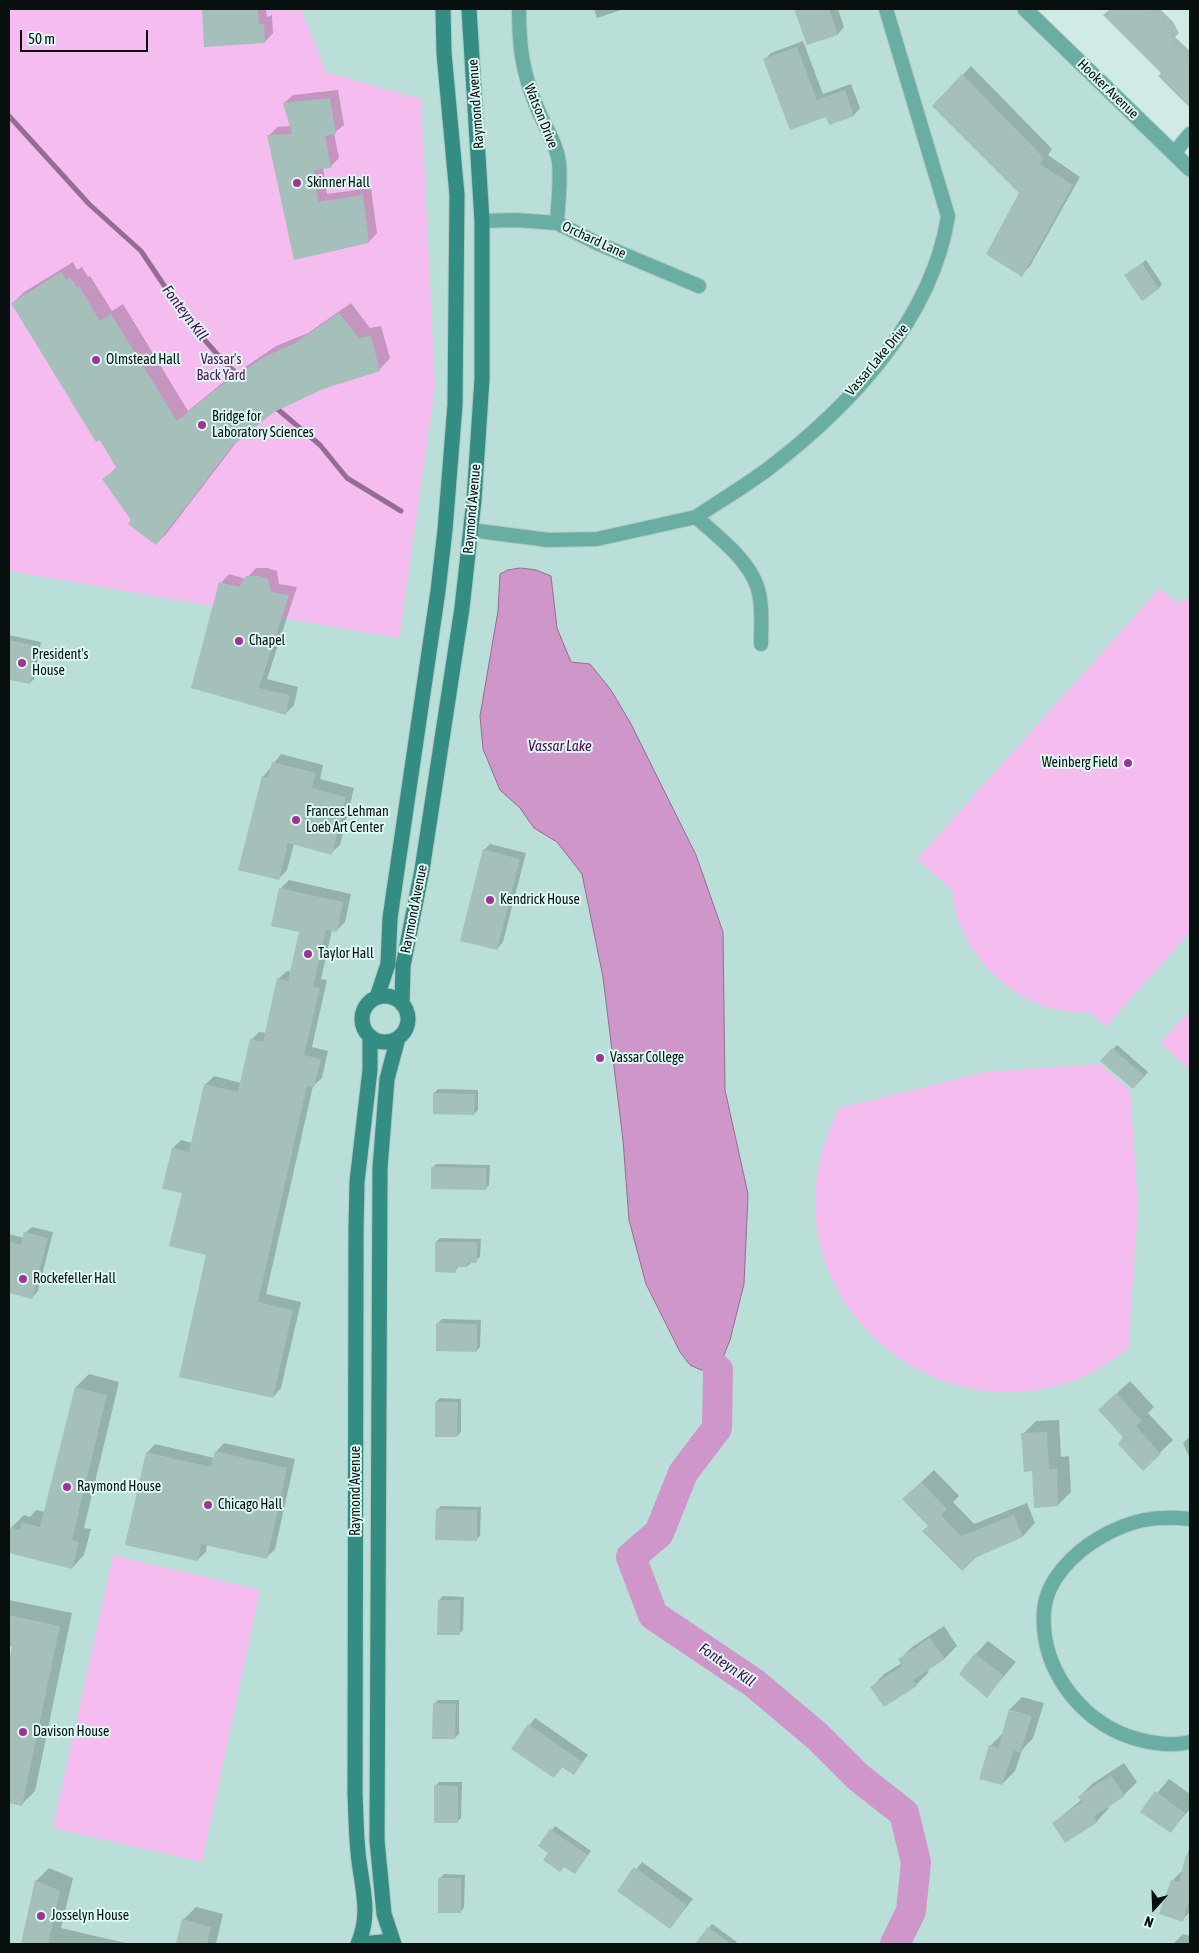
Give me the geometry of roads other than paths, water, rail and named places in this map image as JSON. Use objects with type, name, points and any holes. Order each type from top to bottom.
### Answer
[{"type":"main road","name":"Raymond Avenue","points":[[358,1944],[363,1933],[366,1913],[358,1853],[354,1794],[356,1222],[357,1182],[370,1070],[370,1036],[362,1026],[362,1013],[370,1000],[377,997],[388,964],[390,918],[445,530],[455,405],[457,194],[444,53],[443,9]]},
{"type":"main road","name":"Raymond Avenue","points":[[394,1944],[384,1914],[377,1840],[380,1168],[387,1079],[398,1038],[407,1025],[406,1010],[402,1004],[403,966],[422,870],[462,608],[471,530],[482,379],[482,221],[469,9]]},
{"type":"main road","points":[[377,997],[391,996],[402,1004]]},
{"type":"main road","points":[[370,1036],[386,1042],[398,1038]]},
{"type":"main road","points":[[362,1944],[382,1942],[390,1944]]},
{"type":"street","name":"Watson Drive","points":[[519,9],[519,45],[523,71],[536,106],[552,138],[558,160],[560,178],[556,223]]},
{"type":"street","name":"Vassar Lake Drive","points":[[471,530],[548,540],[597,539],[696,517],[768,469],[816,429],[865,377],[914,314],[934,272],[944,245],[948,216],[886,9]]},
{"type":"street","name":"Hooker Avenue","points":[[1025,9],[1190,169]]},
{"type":"street","points":[[1174,153],[1190,134]]},
{"type":"street","name":"Orchard Lane","points":[[482,221],[515,220],[556,223],[599,244],[699,286]]},
{"type":"street","points":[[696,517],[742,562],[757,586],[761,610],[761,644]]},
{"type":"street","points":[[1190,1519],[1152,1518],[1130,1524],[1091,1543],[1074,1556],[1058,1576],[1044,1610],[1046,1641],[1053,1663],[1065,1688],[1080,1707],[1097,1720],[1122,1734],[1143,1741],[1164,1744],[1190,1742]]},
{"type":"water","name":"Vassar Lake","points":[[521,568],[536,570],[551,576],[557,628],[571,662],[590,664],[611,690],[631,724],[696,855],[723,932],[725,1090],[748,1194],[744,1284],[730,1340],[718,1370],[701,1370],[690,1365],[680,1352],[646,1284],[629,1220],[623,1140],[603,977],[582,874],[557,842],[534,828],[520,808],[500,790],[483,749],[480,716],[498,611],[500,574],[508,570]]},
{"type":"waterway","name":"Fonteyn Kill","points":[[9,116],[89,204],[141,251],[188,321],[224,362],[242,378]]},
{"type":"waterway","name":"Fonteyn Kill","points":[[275,407],[320,445],[347,478],[401,511]]},
{"type":"waterway","name":"Fonteyn Kill","points":[[718,1370],[717,1428],[683,1473],[659,1533],[631,1557],[653,1615],[754,1683],[817,1736],[858,1777],[904,1813],[916,1862],[911,1911],[895,1944]]},
{"type":"place","name":"Skinner Hall","points":[[297,183]]},
{"type":"place","name":"Olmstead Hall","points":[[96,360]]},
{"type":"place","name":"Bridge for Laboratory Sciences","points":[[202,425]]},
{"type":"place","name":"Chapel","points":[[239,641]]},
{"type":"place","name":"President's House","points":[[22,663]]},
{"type":"place","name":"Weinberg Field","points":[[1128,763]]},
{"type":"place","name":"Frances Lehman Loeb Art Center","points":[[296,820]]},
{"type":"place","name":"Kendrick House","points":[[490,900]]},
{"type":"place","name":"Taylor Hall","points":[[308,954]]},
{"type":"place","name":"Vassar College","points":[[600,1058]]},
{"type":"place","name":"Rockefeller Hall","points":[[23,1279]]},
{"type":"place","name":"Raymond House","points":[[67,1487]]},
{"type":"place","name":"Chicago Hall","points":[[208,1505]]},
{"type":"place","name":"Davison House","points":[[23,1732]]},
{"type":"place","name":"Josselyn House","points":[[41,1916]]},
{"type":"park label","name":"Vassar's Back Yard","points":[[221,368]]}]
